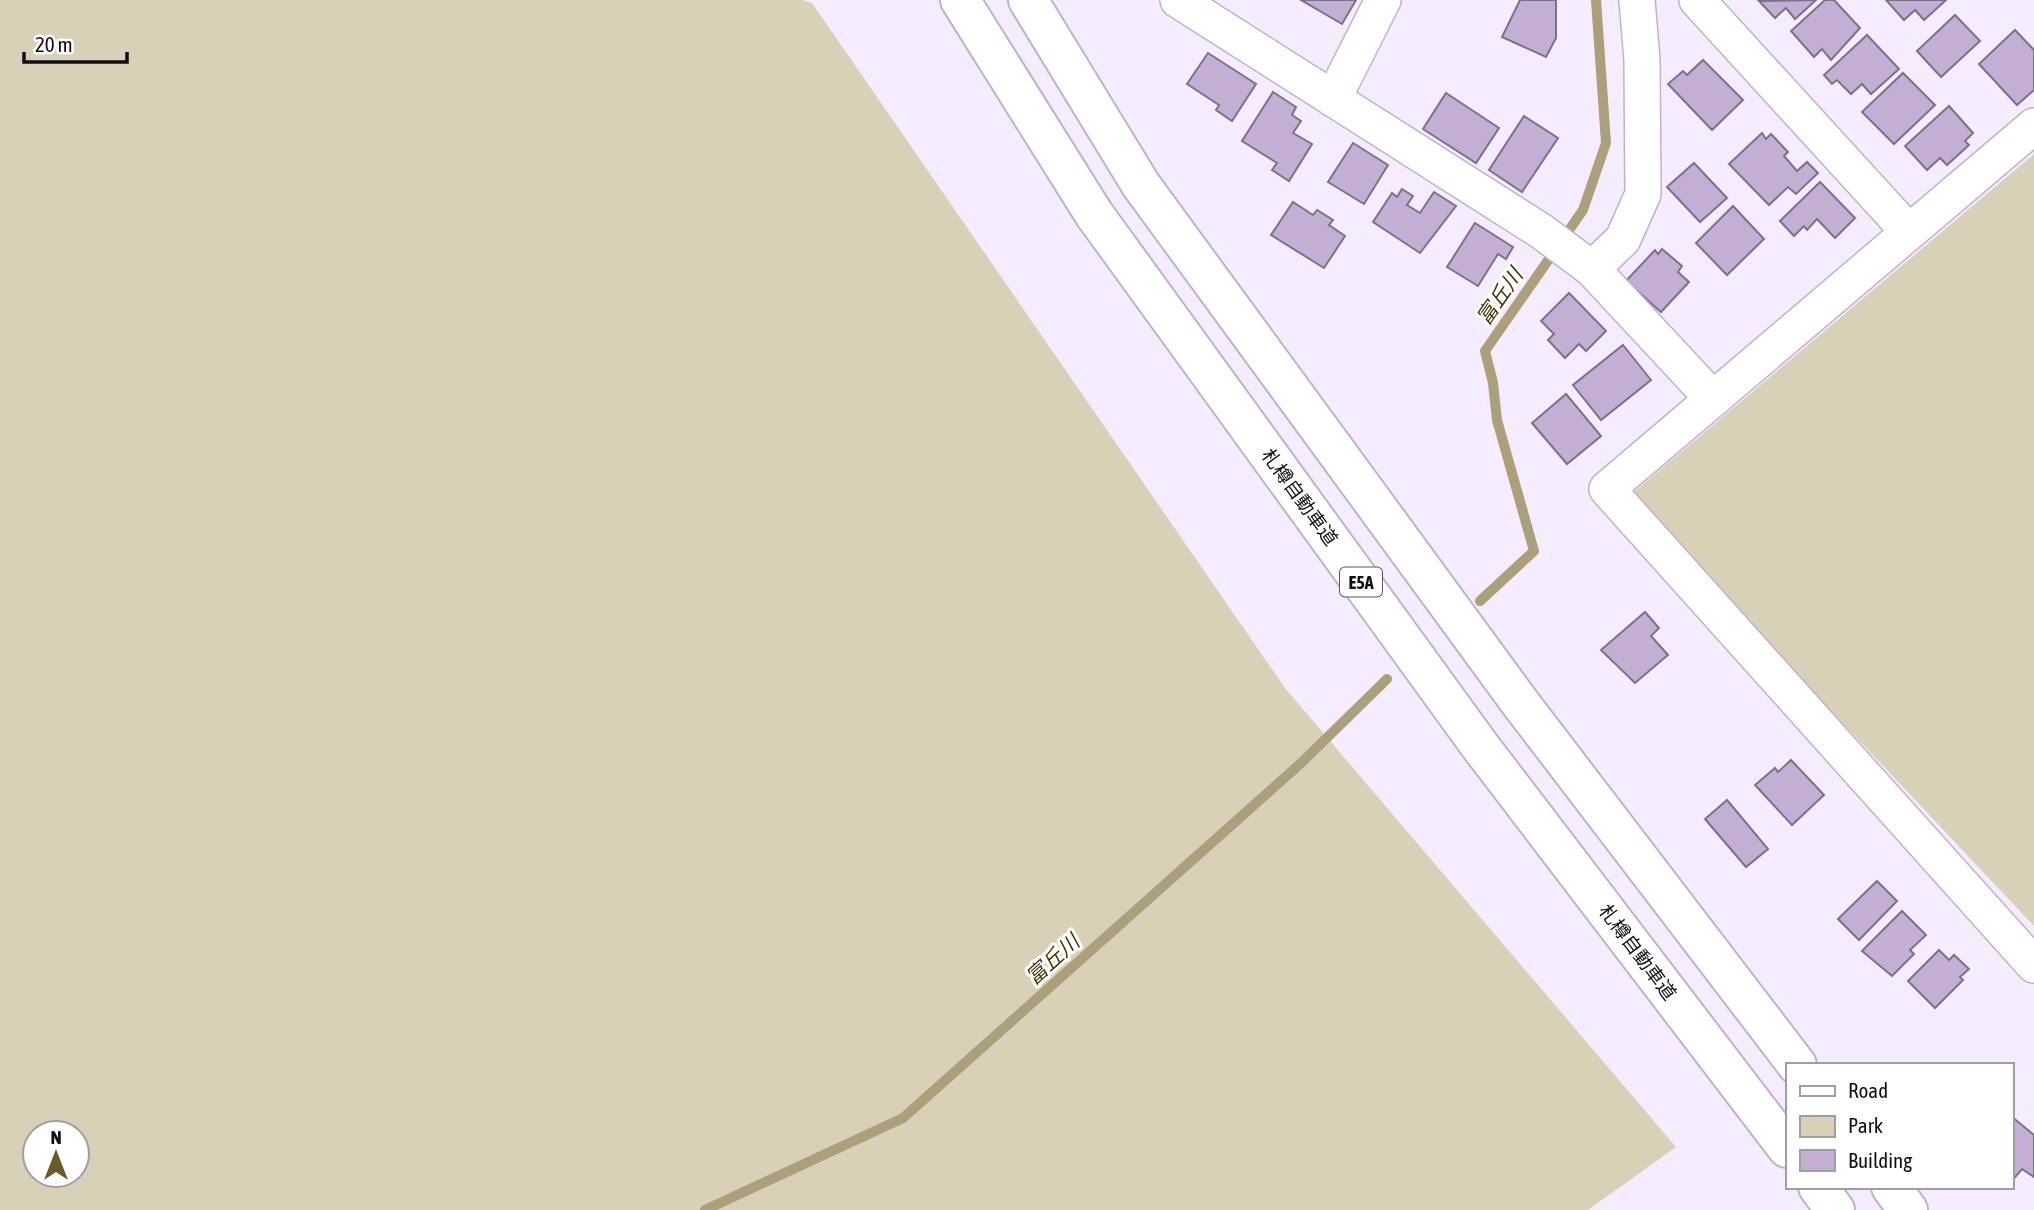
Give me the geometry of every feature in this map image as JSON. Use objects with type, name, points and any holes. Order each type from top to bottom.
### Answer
[{"type":"highway","name":"札樽自動車道","points":[[960,0],[1094,214],[1480,746],[1786,1146]]},
{"type":"highway","points":[[1028,0],[1142,185],[1521,704],[1795,1063]]},
{"type":"highway","points":[[1819,1189],[1835,1210]]},
{"type":"highway","points":[[1892,1189],[1908,1210]]},
{"type":"street","points":[[1178,0],[1541,231],[1586,265],[1713,400]]},
{"type":"street","points":[[1333,99],[1383,0]]},
{"type":"street","points":[[1586,265],[1623,239],[1643,194],[1642,60],[1637,0]]},
{"type":"street","points":[[1697,0],[1909,232]]},
{"type":"street","points":[[2034,126],[1607,489],[2034,965]]},
{"type":"green space","points":[[0,0],[802,0],[812,3],[1285,688],[1676,1147],[1588,1210],[0,1210]]},
{"type":"green space","points":[[2034,154],[2034,926],[1636,504],[1635,491]]},
{"type":"building","points":[[1301,0],[1356,0],[1342,24]]},
{"type":"building","points":[[1520,0],[1556,0],[1556,38],[1546,57],[1502,37]]},
{"type":"building","points":[[1816,0],[1795,19],[1786,8],[1775,18],[1759,1]]},
{"type":"building","points":[[1825,0],[1834,0],[1860,28],[1831,60],[1822,49],[1814,57],[1791,31]]},
{"type":"building","points":[[1886,0],[1946,0],[1924,20],[1915,10],[1904,20]]},
{"type":"building","points":[[1955,15],[1980,41],[1941,77],[1917,51]]},
{"type":"building","points":[[2015,30],[2034,50],[2034,90],[2017,105],[1979,64]]},
{"type":"building","points":[[1867,35],[1899,69],[1871,94],[1862,84],[1851,94],[1837,80],[1832,84],[1824,75]]},
{"type":"building","points":[[1208,53],[1256,84],[1232,121],[1216,110],[1219,105],[1187,84]]},
{"type":"building","points":[[1703,60],[1743,100],[1712,130],[1668,84],[1683,71],[1687,75]]},
{"type":"building","points":[[1903,73],[1935,105],[1894,144],[1862,112]]},
{"type":"building","points":[[1273,92],[1296,107],[1292,115],[1301,121],[1293,133],[1312,144],[1289,181],[1272,170],[1277,163],[1242,141]]},
{"type":"building","points":[[1446,93],[1499,128],[1476,163],[1423,129]]},
{"type":"building","points":[[1949,106],[1973,133],[1965,141],[1969,145],[1947,165],[1940,158],[1927,170],[1905,146]]},
{"type":"building","points":[[1524,116],[1558,138],[1522,192],[1489,170]]},
{"type":"building","points":[[1762,133],[1766,139],[1771,134],[1788,152],[1784,156],[1797,171],[1807,162],[1818,173],[1796,194],[1788,187],[1769,205],[1729,164]]},
{"type":"building","points":[[1353,143],[1388,165],[1364,204],[1328,182]]},
{"type":"building","points":[[1694,163],[1727,198],[1700,222],[1667,187]]},
{"type":"building","points":[[1820,182],[1855,218],[1835,238],[1817,219],[1807,230],[1804,226],[1794,236],[1780,221]]},
{"type":"building","points":[[1402,189],[1413,196],[1407,205],[1420,213],[1434,192],[1456,206],[1420,253],[1373,222],[1392,193],[1397,197]]},
{"type":"building","points":[[1293,202],[1313,215],[1317,210],[1333,220],[1329,225],[1345,236],[1324,268],[1271,235]]},
{"type":"building","points":[[1733,206],[1764,239],[1727,275],[1696,243]]},
{"type":"building","points":[[1475,223],[1513,247],[1506,259],[1498,254],[1478,286],[1447,267]]},
{"type":"building","points":[[1662,249],[1682,266],[1678,272],[1689,282],[1661,312],[1626,281],[1655,250],[1658,254]]},
{"type":"building","points":[[1569,293],[1606,331],[1586,351],[1579,344],[1565,358],[1548,340],[1554,334],[1541,321]]},
{"type":"building","points":[[1623,345],[1651,380],[1601,420],[1573,385]]},
{"type":"building","points":[[1566,394],[1601,436],[1567,464],[1532,423]]},
{"type":"building","points":[[1645,612],[1659,628],[1651,636],[1668,655],[1635,683],[1601,650]]},
{"type":"building","points":[[1791,760],[1824,795],[1792,825],[1755,785],[1775,768],[1778,772]]},
{"type":"building","points":[[1727,800],[1768,849],[1746,867],[1705,819]]},
{"type":"building","points":[[1877,881],[1897,901],[1859,940],[1838,919]]},
{"type":"building","points":[[1902,911],[1926,935],[1910,950],[1914,954],[1892,976],[1862,951]]},
{"type":"building","points":[[1939,950],[1949,960],[1954,955],[1969,969],[1960,977],[1963,980],[1935,1008],[1908,981]]},
{"type":"building","points":[[2013,1118],[2034,1135],[2034,1177],[2022,1169],[2013,1180]]},
{"type":"waterway","name":"富丘川","points":[[1480,601],[1534,551],[1497,420],[1493,383],[1485,351],[1583,210],[1606,143],[1596,0]]},
{"type":"waterway","name":"富丘川","points":[[705,1210],[903,1118],[1300,764],[1387,679]]}]
